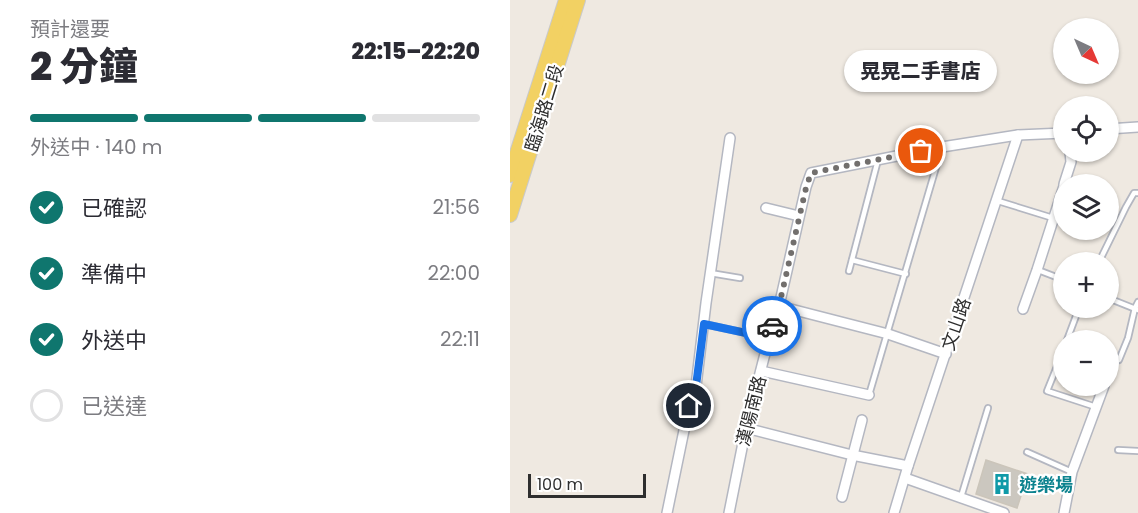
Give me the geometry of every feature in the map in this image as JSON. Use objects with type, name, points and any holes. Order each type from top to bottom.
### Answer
[{"type":"main road","name":"臨海路二段","points":[[510,175],[566,0]]},
{"type":"main road","name":"臨海路二段","points":[[510,215],[578,0]]},
{"type":"street","points":[[1119,128],[1138,127]]},
{"type":"street","name":"漢陽南路","points":[[729,513],[746,428],[779,306],[811,173],[942,147],[1018,135],[1053,133]]},
{"type":"street","name":"文山路","points":[[894,513],[1018,135]]},
{"type":"street","points":[[667,513],[689,406],[696,386],[730,138]]},
{"type":"street","points":[[766,208],[799,216]]},
{"type":"street","points":[[1023,309],[1053,218]]},
{"type":"street","points":[[779,306],[888,334],[946,354]]},
{"type":"street","points":[[761,371],[869,395]]},
{"type":"street","points":[[1064,513],[1072,472],[1100,396]]},
{"type":"street","points":[[842,497],[862,420]]},
{"type":"street","points":[[746,428],[852,455],[908,466]]},
{"type":"street","points":[[905,478],[1004,513]]},
{"type":"lane","points":[[869,395],[942,147]]},
{"type":"lane","points":[[849,271],[878,160]]},
{"type":"lane","points":[[1104,252],[1134,193],[1138,193]]},
{"type":"lane","points":[[998,201],[1053,218]]},
{"type":"lane","points":[[852,260],[906,274]]},
{"type":"lane","points":[[1037,270],[1053,276]]},
{"type":"lane","points":[[710,273],[740,278]]},
{"type":"lane","points":[[1119,302],[1136,309]]},
{"type":"lane","points":[[1119,360],[1138,302]]},
{"type":"lane","points":[[704,324],[769,338]]},
{"type":"lane","points":[[1053,376],[1047,391],[1053,393]]},
{"type":"lane","points":[[1062,396],[1096,407]]},
{"type":"lane","points":[[961,497],[988,408]]},
{"type":"lane","points":[[1118,450],[1138,451]]},
{"type":"lane","points":[[1027,452],[1072,472]]},
{"type":"building","name":"遊樂場","points":[[986,460],[1028,474],[1017,508],[976,494]]},
{"type":"way so far","points":[[772,326],[779,306],[811,173],[921,151]]},
{"type":"place","name":"晃晃二手書店","points":[[921,151]]},
{"type":"place","name":"遊樂場","points":[[1002,484]]},
{"type":"route","points":[[689,406],[696,386],[704,324],[769,338],[772,326]]}]
